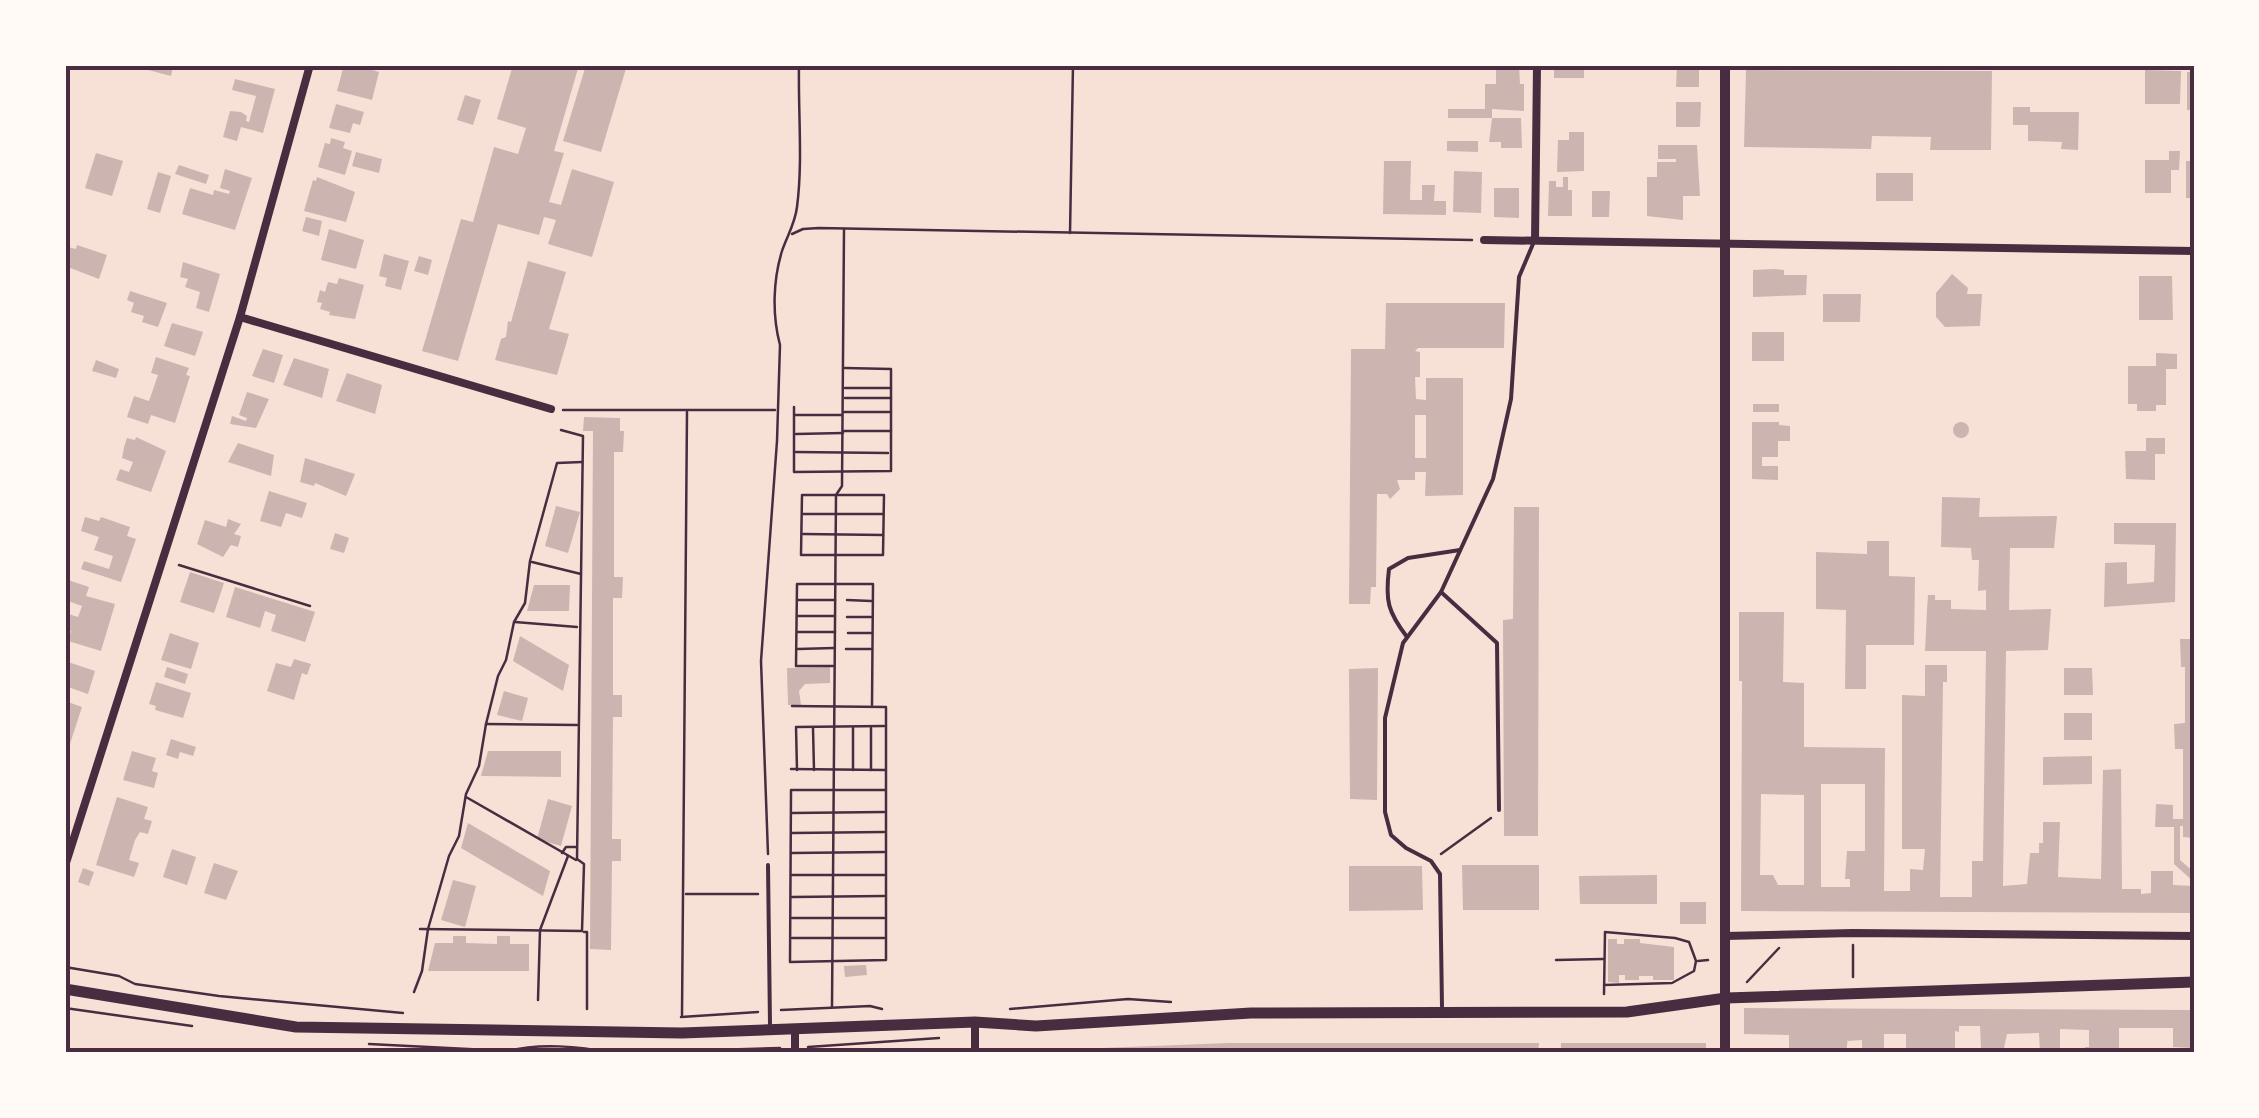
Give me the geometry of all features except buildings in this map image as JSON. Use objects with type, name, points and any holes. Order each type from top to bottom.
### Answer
[{"type":"main road","points":[[65,989],[296,1027],[770,1032],[976,1022],[1036,1026],[1251,1013],[1627,1012],[1726,998],[2194,982]]},
{"type":"street","points":[[65,866],[240,317],[310,65]]},
{"type":"street","points":[[1535,240],[1538,65]]},
{"type":"street","points":[[1724,65],[1725,1053]]},
{"type":"street","points":[[1484,240],[2194,252]]},
{"type":"street","points":[[240,317],[551,410]]},
{"type":"street","points":[[1725,936],[2194,936]]},
{"type":"street","points":[[975,1053],[976,1022]]},
{"type":"street","points":[[795,1030],[795,1053]]},
{"type":"lane","points":[[1442,1013],[1440,874],[1431,860],[1406,848],[1391,835],[1385,812],[1385,718],[1407,637],[1441,592],[1493,479],[1512,399],[1519,277],[1535,240]]},
{"type":"lane","points":[[1407,637],[1391,616],[1386,593],[1389,569],[1408,558],[1460,550]]},
{"type":"lane","points":[[1441,592],[1496,643],[1498,810]]},
{"type":"lane","points":[[768,865],[770,1032]]},
{"type":"path","points":[[768,865],[761,661],[777,441],[780,344],[775,284],[798,206],[798,65]]},
{"type":"path","points":[[1070,234],[1073,65]]},
{"type":"path","points":[[792,234],[803,229],[1484,240]]},
{"type":"path","points":[[780,1010],[832,1007],[836,494],[842,486],[844,230]]},
{"type":"path","points":[[794,408],[794,472],[890,471],[891,369],[843,368]]},
{"type":"path","points":[[843,388],[891,388]]},
{"type":"path","points":[[843,398],[891,398]]},
{"type":"path","points":[[551,410],[776,410]]},
{"type":"path","points":[[687,412],[682,1017],[757,1012]]},
{"type":"path","points":[[794,415],[891,412]]},
{"type":"path","points":[[561,430],[582,436],[577,859]]},
{"type":"path","points":[[794,434],[891,431]]},
{"type":"path","points":[[794,452],[890,453]]},
{"type":"path","points":[[414,992],[448,856],[459,836],[466,797],[480,766],[498,676],[506,660],[514,622],[525,603],[530,562],[557,462],[582,462]]},
{"type":"path","points":[[836,494],[884,494],[884,555],[801,555],[802,495],[836,494]]},
{"type":"path","points":[[802,514],[884,514]]},
{"type":"path","points":[[801,534],[884,534]]},
{"type":"path","points":[[530,562],[581,574]]},
{"type":"path","points":[[178,565],[310,606]]},
{"type":"path","points":[[834,666],[796,666],[797,584],[873,584],[872,706]]},
{"type":"path","points":[[796,600],[835,600]]},
{"type":"path","points":[[847,600],[872,601]]},
{"type":"path","points":[[796,616],[835,616]]},
{"type":"path","points":[[847,617],[872,617]]},
{"type":"path","points":[[514,622],[580,627]]},
{"type":"path","points":[[796,632],[835,632]]},
{"type":"path","points":[[848,633],[872,633]]},
{"type":"path","points":[[796,650],[834,648]]},
{"type":"path","points":[[846,650],[872,649]]},
{"type":"path","points":[[792,706],[886,707],[885,726],[886,770],[886,790],[886,852],[885,938],[886,960],[790,962],[791,790],[886,790]]},
{"type":"path","points":[[486,724],[579,725]]},
{"type":"path","points":[[814,726],[814,770]]},
{"type":"path","points":[[853,726],[853,770]]},
{"type":"path","points":[[871,726],[871,770]]},
{"type":"path","points":[[885,726],[796,727],[794,769],[886,770]]},
{"type":"path","points":[[466,797],[584,864],[582,932]]},
{"type":"path","points":[[1431,860],[1491,819],[1498,810]]},
{"type":"path","points":[[791,813],[886,812]]},
{"type":"path","points":[[791,833],[886,832]]},
{"type":"path","points":[[562,852],[566,847],[577,846]]},
{"type":"path","points":[[791,852],[886,852]]},
{"type":"path","points":[[538,1000],[540,930],[568,856]]},
{"type":"path","points":[[791,875],[885,875]]},
{"type":"path","points":[[684,894],[769,894]]},
{"type":"path","points":[[791,897],[885,896]]},
{"type":"path","points":[[790,918],[885,918]]},
{"type":"path","points":[[420,928],[587,932],[587,1008]]},
{"type":"path","points":[[1604,984],[1672,982],[1690,976],[1696,961],[1690,942],[1605,932],[1604,960],[1604,984],[1604,994]]},
{"type":"path","points":[[1853,933],[1853,994]]},
{"type":"path","points":[[790,938],[885,938]]},
{"type":"path","points":[[1726,998],[1758,974],[1784,942]]},
{"type":"path","points":[[1556,960],[1604,960]]},
{"type":"path","points":[[1696,961],[1708,960]]},
{"type":"path","points":[[65,967],[120,976],[135,984],[219,996],[415,1014]]},
{"type":"path","points":[[804,1047],[946,1037]]}]
